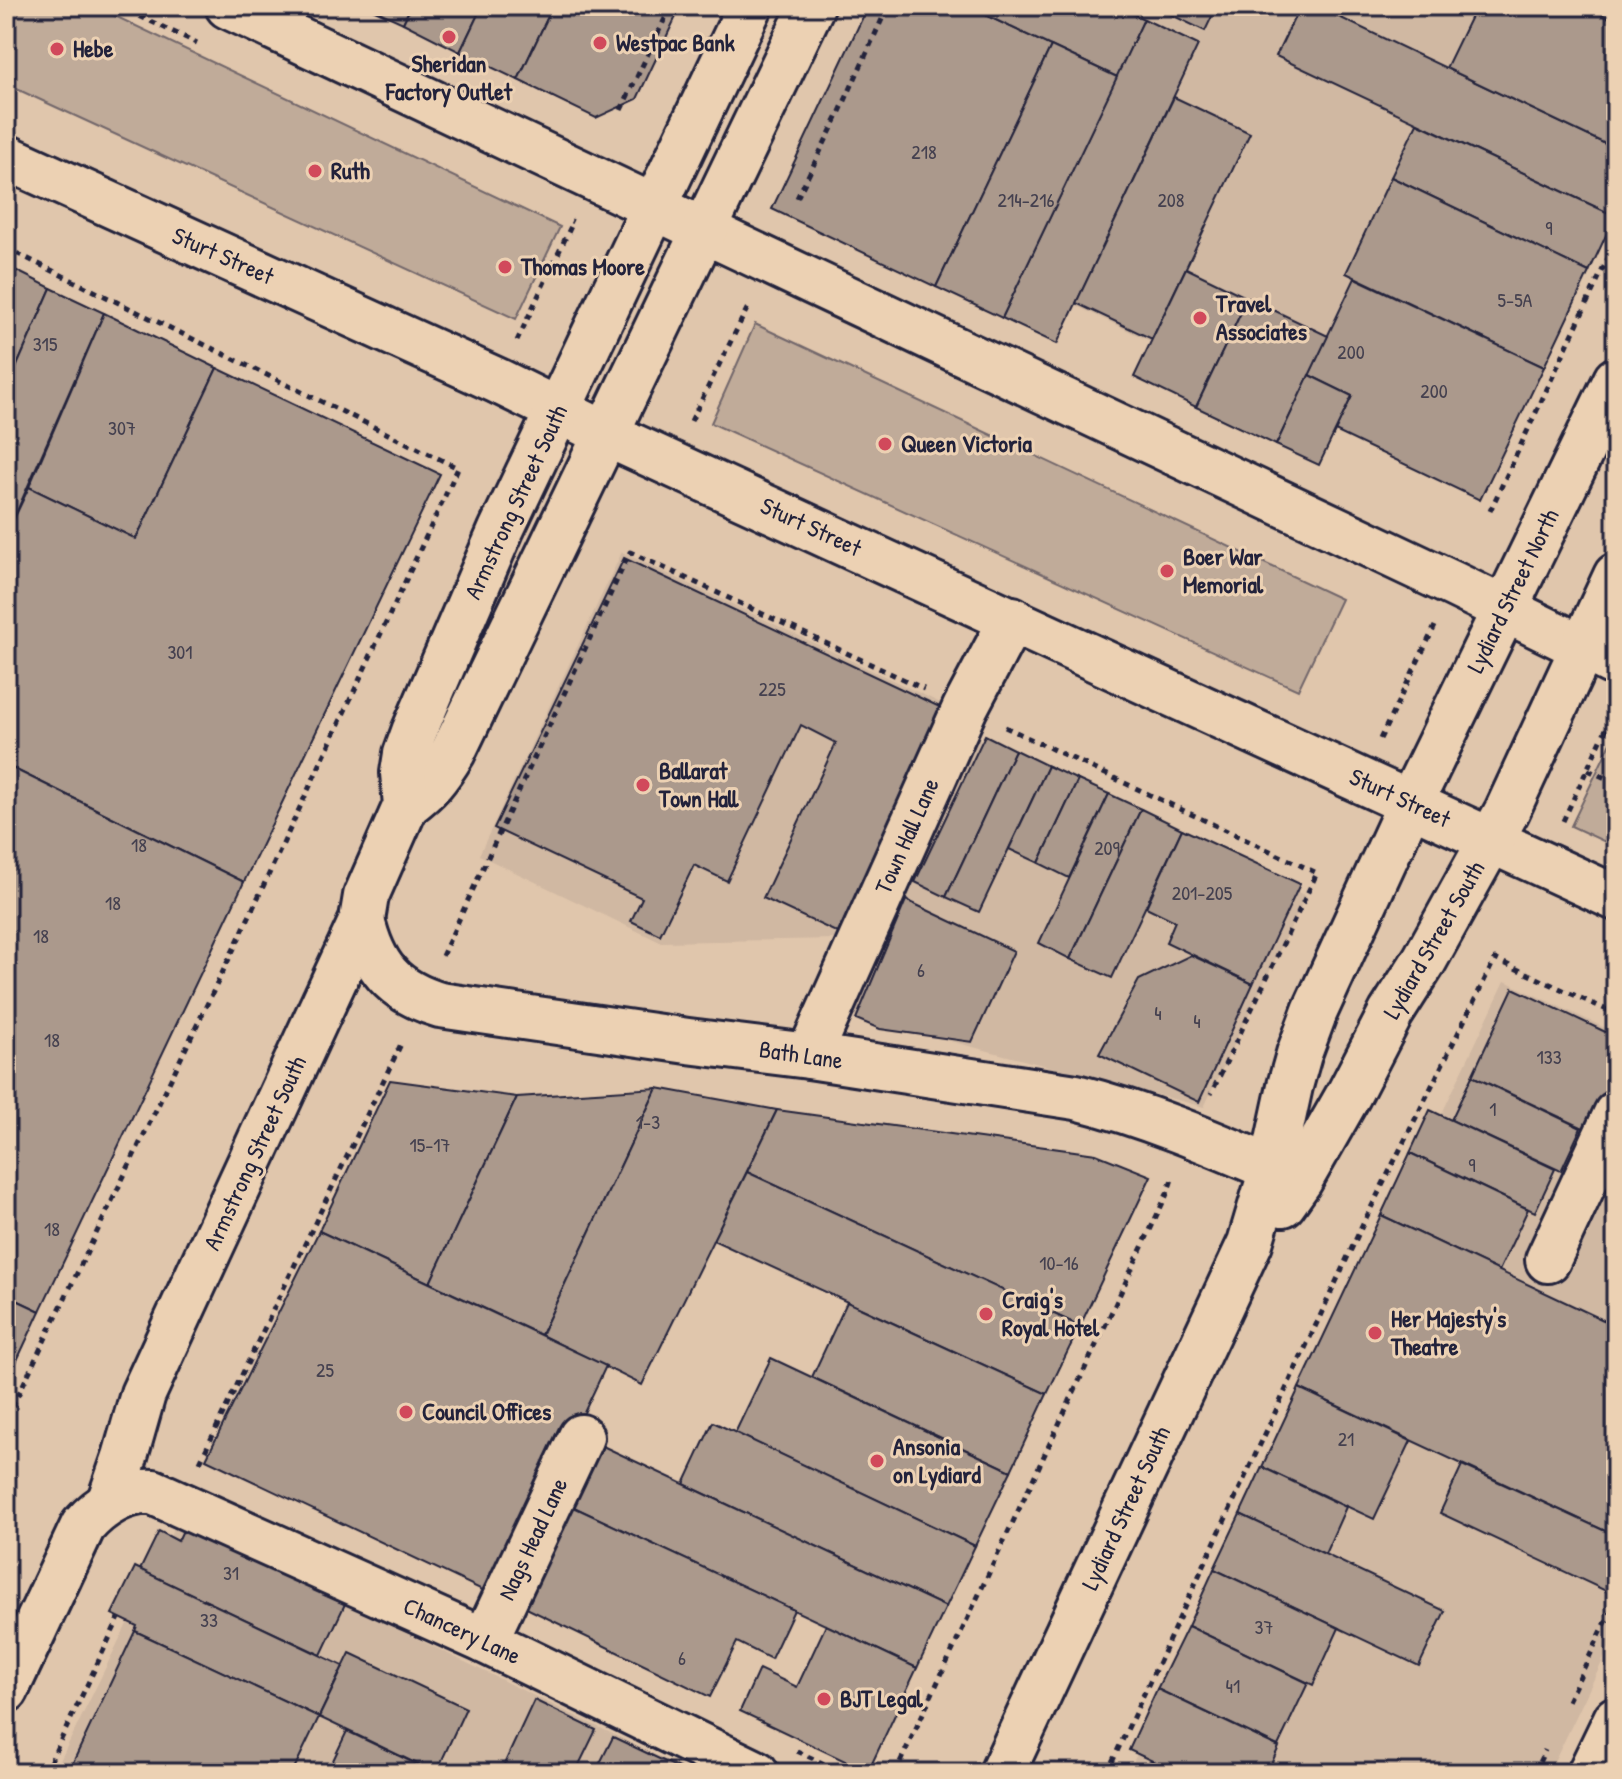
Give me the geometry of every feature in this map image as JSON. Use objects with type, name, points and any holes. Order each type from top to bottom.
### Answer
[{"type":"street","points":[[228,6],[1505,608],[1600,656]]},
{"type":"street","name":"Armstrong Street South","points":[[406,805],[403,773],[414,732],[501,530],[750,6]]},
{"type":"street","name":"Armstrong Street South","points":[[6,1690],[125,1457],[143,1394],[362,920],[366,896],[406,805],[427,789],[453,752],[812,6]]},
{"type":"street","name":"Sturt Street","points":[[6,157],[1616,898]]},
{"type":"street","name":"Lydiard Street North","points":[[1411,802],[1616,380]]},
{"type":"street","points":[[1491,840],[1600,656],[1616,576]]},
{"type":"street","name":"Town Hall Lane","points":[[809,1056],[965,708],[1012,619]]},
{"type":"street","name":"Lydiard Street South","points":[[1286,1174],[1290,1086],[1307,1033],[1411,802]]},
{"type":"street","name":"Lydiard Street South","points":[[1002,1773],[1250,1243],[1286,1174],[1349,1094],[1391,1013],[1424,961],[1491,840]]},
{"type":"street","name":"Bath Lane","points":[[362,920],[374,954],[392,980],[413,996],[440,1005],[1076,1097],[1104,1103],[1286,1174]]},
{"type":"street","points":[[1548,1260],[1616,1114]]},
{"type":"street","name":"Nags Head Lane","points":[[485,1641],[581,1437]]},
{"type":"street","name":"Chancery Lane","points":[[94,1518],[137,1492],[164,1495],[485,1641],[756,1773]]},
{"type":"street","points":[[1590,1773],[1616,1719]]},
{"type":"path","points":[[621,110],[671,6]]},
{"type":"path","points":[[797,198],[888,6]]},
{"type":"path","points":[[511,354],[573,222]]},
{"type":"path","points":[[1490,511],[1616,241]]},
{"type":"path","points":[[6,248],[458,468],[241,934],[6,1420]]},
{"type":"path","points":[[690,423],[751,301]]},
{"type":"path","points":[[451,961],[441,958],[630,552]]},
{"type":"path","points":[[1375,751],[1435,626]]},
{"type":"path","points":[[1558,831],[1614,712]]},
{"type":"path","points":[[1588,770],[1616,783]]},
{"type":"path","points":[[895,1773],[1167,1194],[1176,1165],[1317,873]]},
{"type":"path","points":[[1107,1773],[1363,1224],[1495,959],[1616,1014]]},
{"type":"path","points":[[197,1468],[406,1033]]},
{"type":"path","points":[[1568,1701],[1616,1601]]},
{"type":"path","points":[[45,1773],[119,1618]]},
{"type":"path","points":[[1534,1773],[1547,1744]]},
{"type":"shaded area","points":[[6,6],[94,6],[560,227],[516,319],[6,84]]},
{"type":"shaded area","points":[[897,6],[1616,6],[1616,186],[1470,494],[813,180]]},
{"type":"shaded area","points":[[755,324],[1341,599],[1298,690],[711,423]]},
{"type":"shaded area","name":"Ballarat Town Hall","points":[[622,552],[949,707],[838,939],[660,942],[479,855]]},
{"type":"shaded area","points":[[971,735],[1306,896],[1204,1107],[842,1013]]},
{"type":"shaded area","points":[[1616,735],[1616,847],[1571,826]]},
{"type":"shaded area","points":[[1505,981],[1616,1033],[1616,1633],[1549,1773],[1128,1773]]},
{"type":"shaded area","points":[[177,1522],[693,1773],[54,1773]]},
{"type":"building","points":[[366,6],[411,6],[403,23]]},
{"type":"building","name":"Sheridan Factory Outlet","points":[[411,6],[482,6],[460,52],[403,23]]},
{"type":"building","points":[[482,6],[553,6],[518,80],[460,52]]},
{"type":"building","name":"Westpac Bank","points":[[553,6],[681,6],[637,99],[596,118],[518,80]]},
{"type":"building","points":[[868,6],[966,6],[1051,46],[936,287],[772,209]]},
{"type":"building","points":[[966,6],[1116,6],[1144,19],[1117,77]]},
{"type":"building","points":[[1153,6],[1217,6],[1205,31]]},
{"type":"building","points":[[1300,6],[1316,6],[1616,149],[1615,216],[1276,56]]},
{"type":"building","points":[[1476,6],[1584,6],[1616,21],[1616,149],[1446,68]]},
{"type":"building","points":[[1584,6],[1616,6],[1616,21]]},
{"type":"building","points":[[1144,19],[1198,45],[1057,344],[1002,318]]},
{"type":"building","points":[[1051,46],[1117,77],[1002,318],[936,287]]},
{"type":"building","points":[[1174,97],[1250,133],[1152,339],[1076,303]]},
{"type":"building","points":[[1417,123],[1615,216],[1589,272],[1391,177]]},
{"type":"building","points":[[1391,177],[1589,272],[1544,367],[1346,273]]},
{"type":"building","points":[[11,268],[51,288],[6,391],[6,278]]},
{"type":"building","name":"Travel Associates","points":[[1186,268],[1248,298],[1196,407],[1134,377]]},
{"type":"building","points":[[1355,278],[1544,367],[1480,500],[1335,431],[1352,396],[1309,375]]},
{"type":"building","points":[[51,288],[104,313],[6,536],[6,391]]},
{"type":"building","points":[[1248,298],[1328,336],[1276,445],[1196,407]]},
{"type":"building","points":[[104,313],[217,368],[136,539],[29,487]]},
{"type":"building","points":[[217,368],[440,474],[244,882],[6,765],[6,536],[29,487],[136,539]]},
{"type":"building","points":[[1309,375],[1352,396],[1319,465],[1276,445]]},
{"type":"building","name":"Ballarat Town Hall","points":[[624,558],[944,709],[838,933],[763,898],[836,743],[801,725],[727,881],[694,865],[660,935],[631,921],[642,898],[494,828]]},
{"type":"building","points":[[985,735],[1015,750],[946,897],[915,882]]},
{"type":"building","points":[[1015,750],[1048,766],[979,912],[946,897]]},
{"type":"building","points":[[6,765],[244,882],[40,1311],[6,1295]]},
{"type":"building","points":[[1048,766],[1078,780],[1039,863],[1009,849]]},
{"type":"building","points":[[1078,780],[1109,794],[1069,878],[1039,863]]},
{"type":"building","points":[[1109,794],[1141,809],[1070,959],[1039,943]]},
{"type":"building","points":[[1141,809],[1182,829],[1112,978],[1070,959]]},
{"type":"building","points":[[1182,829],[1300,884],[1253,984],[1166,942],[1175,921],[1146,907]]},
{"type":"building","points":[[906,900],[1014,951],[972,1042],[880,1029],[856,1019]]},
{"type":"building","points":[[1191,955],[1253,984],[1199,1102],[1099,1054],[1139,980]]},
{"type":"building","points":[[1513,988],[1616,1037],[1616,1080],[1592,1132],[1472,1076]]},
{"type":"building","points":[[1472,1076],[1581,1128],[1561,1171],[1451,1120]]},
{"type":"building","points":[[390,1080],[517,1097],[430,1283],[319,1231]]},
{"type":"building","points":[[657,1088],[541,1335],[430,1283],[517,1097]]},
{"type":"building","points":[[657,1088],[777,1110],[642,1385],[541,1335]]},
{"type":"building","points":[[777,1110],[1096,1154],[1151,1176],[1080,1326],[747,1172]]},
{"type":"building","points":[[1430,1110],[1555,1169],[1535,1212],[1410,1153]]},
{"type":"building","points":[[1410,1153],[1528,1209],[1499,1271],[1381,1215]]},
{"type":"building","points":[[747,1172],[1080,1326],[1047,1394],[713,1240]]},
{"type":"building","points":[[1381,1215],[1616,1326],[1616,1536],[1299,1388]]},
{"type":"building","name":"Council Offices","points":[[319,1231],[606,1366],[497,1597],[206,1459]]},
{"type":"building","points":[[6,1295],[40,1311],[6,1384]]},
{"type":"building","points":[[847,1302],[1047,1394],[1011,1471],[812,1377]]},
{"type":"building","points":[[771,1358],[1011,1471],[975,1546],[735,1433]]},
{"type":"building","points":[[1299,1388],[1411,1441],[1374,1519],[1262,1467]]},
{"type":"building","points":[[713,1422],[975,1546],[946,1607],[684,1484]]},
{"type":"building","points":[[592,1441],[946,1607],[917,1668],[563,1502]]},
{"type":"building","points":[[1462,1465],[1616,1536],[1616,1574],[1608,1592],[1440,1513]]},
{"type":"building","points":[[1262,1467],[1346,1507],[1325,1554],[1240,1514]]},
{"type":"building","points":[[563,1502],[794,1610],[771,1659],[737,1642],[710,1697],[516,1603]]},
{"type":"building","points":[[1240,1514],[1445,1611],[1419,1666],[1214,1569]]},
{"type":"building","points":[[184,1528],[345,1604],[321,1655],[140,1570],[159,1531],[178,1541]]},
{"type":"building","points":[[135,1567],[343,1666],[319,1717],[135,1631],[137,1626],[112,1614]]},
{"type":"building","points":[[1214,1569],[1339,1628],[1313,1685],[1188,1626]]},
{"type":"building","name":"BJT Legal","points":[[826,1625],[917,1668],[868,1772],[740,1711],[759,1669],[797,1687]]},
{"type":"building","points":[[1188,1626],[1308,1683],[1278,1746],[1157,1689]]},
{"type":"building","points":[[135,1631],[319,1717],[292,1773],[68,1773]]},
{"type":"building","points":[[350,1653],[466,1708],[436,1773],[319,1717]]},
{"type":"building","points":[[1157,1689],[1279,1747],[1267,1773],[1178,1773],[1129,1750]]},
{"type":"building","points":[[534,1700],[596,1730],[575,1773],[500,1773]]},
{"type":"building","points":[[347,1731],[435,1773],[327,1773]]},
{"type":"building","points":[[613,1737],[689,1773],[595,1773]]},
{"type":"place","name":"Sheridan Factory Outlet","points":[[449,37]]},
{"type":"place","name":"Westpac Bank","points":[[600,43]]},
{"type":"place","name":"Hebe","points":[[57,49]]},
{"type":"place","name":"Ruth","points":[[315,171]]},
{"type":"place","name":"Thomas Moore","points":[[505,267]]},
{"type":"place","name":"Travel Associates","points":[[1200,318]]},
{"type":"place","name":"Queen Victoria","points":[[885,444]]},
{"type":"place","name":"Boer War Memorial","points":[[1167,571]]},
{"type":"place","name":"Ballarat Town Hall","points":[[643,785]]},
{"type":"place","name":"Craig's Royal Hotel","points":[[986,1314]]},
{"type":"place","name":"Her Majesty's Theatre","points":[[1375,1333]]},
{"type":"place","name":"Council Offices","points":[[406,1412]]},
{"type":"place","name":"Ansonia on Lydiard","points":[[877,1461]]},
{"type":"place","name":"BJT Legal","points":[[824,1699]]}]
